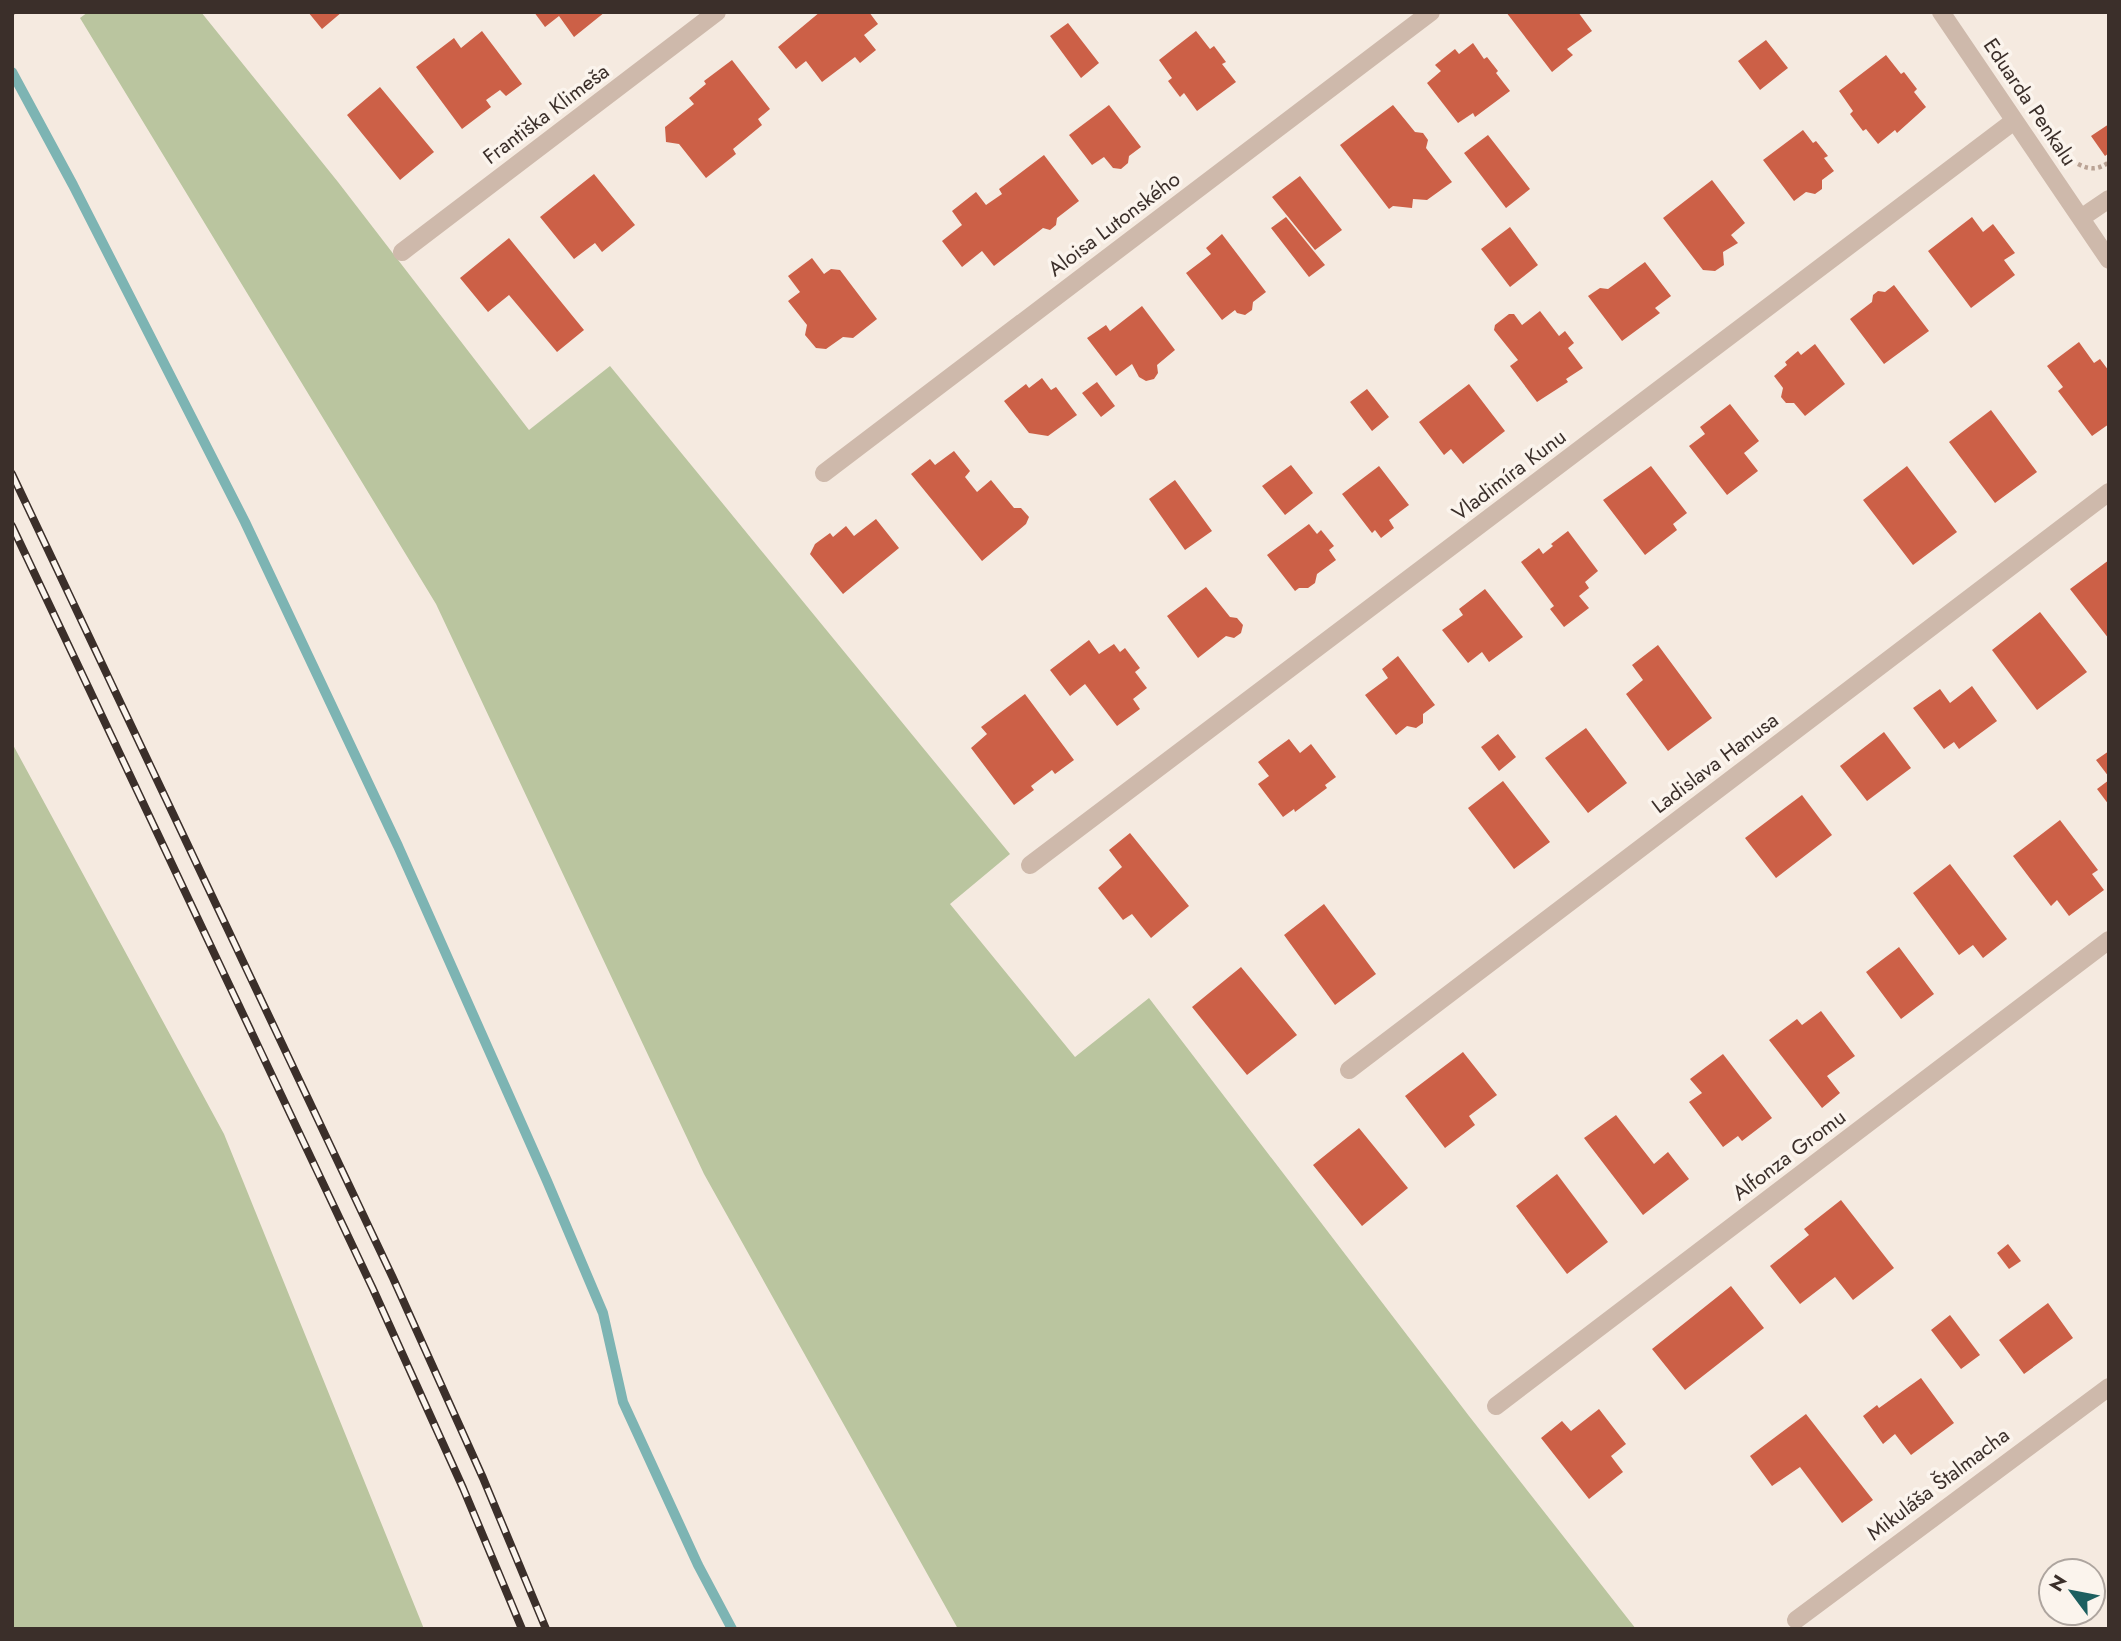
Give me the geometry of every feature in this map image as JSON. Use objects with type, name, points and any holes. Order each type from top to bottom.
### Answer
[{"type":"street","name":"Františka Klimeša","points":[[402,252],[717,12]]},
{"type":"street","name":"Aloisa Lutonského","points":[[824,473],[1431,12]]},
{"type":"street","name":"Eduarda Penkalu","points":[[1941,12],[2109,260]]},
{"type":"street","name":"Vladimíra Kunu","points":[[1030,866],[2014,121]]},
{"type":"street","points":[[2081,218],[2109,199]]},
{"type":"street","name":"Ladislava Hanusa","points":[[1349,1070],[2109,492]]},
{"type":"street","name":"Alfonza Gromu","points":[[1496,1406],[2109,940]]},
{"type":"street","name":"Mikuláša Štalmacha","points":[[1796,1620],[2109,1387]]},
{"type":"green space","points":[[88,12],[201,12],[338,182],[529,430],[610,366],[1010,854],[950,904],[1075,1057],[1149,998],[1636,1629],[958,1629],[704,1174],[436,604],[80,18]]},
{"type":"green space","points":[[12,743],[224,1134],[424,1629],[12,1629]]},
{"type":"building","points":[[308,12],[342,12],[322,29]]},
{"type":"building","points":[[534,12],[605,12],[574,37],[559,16],[545,27]]},
{"type":"building","points":[[820,12],[869,12],[878,24],[864,35],[876,50],[860,63],[855,57],[822,82],[806,61],[796,69],[778,47]]},
{"type":"building","points":[[1506,12],[1578,12],[1592,31],[1567,49],[1573,55],[1552,72]]},
{"type":"building","points":[[1068,23],[1099,63],[1081,78],[1050,36]]},
{"type":"building","points":[[482,31],[522,84],[506,96],[500,90],[486,100],[491,107],[462,129],[416,67],[454,38],[461,48]]},
{"type":"building","points":[[1196,31],[1210,49],[1214,46],[1226,62],[1222,64],[1236,82],[1197,111],[1184,93],[1180,97],[1168,81],[1172,78],[1159,60]]},
{"type":"building","points":[[1766,40],[1788,68],[1760,90],[1738,61]]},
{"type":"building","points":[[1473,43],[1484,59],[1487,57],[1498,71],[1496,73],[1510,91],[1475,117],[1473,113],[1458,123],[1427,83],[1441,71],[1435,65],[1455,49],[1459,54]]},
{"type":"building","points":[[1886,55],[1901,74],[1904,72],[1917,89],[1914,92],[1926,107],[1897,133],[1895,130],[1878,144],[1850,114],[1853,111],[1839,91]]},
{"type":"building","points":[[732,60],[770,109],[758,119],[762,125],[733,149],[736,154],[706,178],[679,144],[666,142],[665,127],[694,104],[689,98],[706,84],[704,81]]},
{"type":"building","points":[[380,87],[434,152],[400,180],[347,115]]},
{"type":"building","points":[[1109,105],[1141,147],[1129,156],[1128,163],[1121,169],[1113,168],[1104,157],[1092,165],[1069,135]]},
{"type":"building","points":[[1393,105],[1415,132],[1423,133],[1428,140],[1426,148],[1452,182],[1427,200],[1413,199],[1412,208],[1393,206],[1389,209],[1340,145]]},
{"type":"building","points":[[2109,124],[2109,153],[2105,156],[2091,136]]},
{"type":"building","points":[[1803,130],[1828,156],[1824,158],[1834,171],[1822,180],[1822,189],[1815,194],[1806,192],[1794,201],[1763,160]]},
{"type":"building","points":[[1488,135],[1530,189],[1506,208],[1464,153]]},
{"type":"building","points":[[1044,155],[1079,201],[1057,218],[1056,225],[1050,230],[1043,228],[994,266],[982,251],[962,267],[942,241],[962,225],[952,211],[976,192],[986,205],[1002,194],[999,189]]},
{"type":"building","points":[[594,174],[635,225],[602,252],[595,243],[574,259],[540,217]]},
{"type":"building","points":[[1300,176],[1342,230],[1315,250],[1272,197]]},
{"type":"building","points":[[1712,180],[1745,223],[1731,235],[1738,243],[1723,252],[1724,265],[1715,271],[1703,270],[1663,218]]},
{"type":"building","points":[[1286,217],[1325,265],[1309,277],[1271,228]]},
{"type":"building","points":[[1972,217],[1983,232],[1993,224],[2015,253],[2004,260],[2015,275],[1971,308],[1928,251]]},
{"type":"building","points":[[1510,227],[1538,265],[1510,287],[1481,249]]},
{"type":"building","points":[[1222,234],[1266,292],[1253,302],[1252,310],[1245,315],[1235,310],[1222,320],[1186,273],[1211,254],[1206,248]]},
{"type":"building","points":[[509,238],[584,330],[557,352],[509,295],[488,312],[460,278]]},
{"type":"building","points":[[812,258],[824,274],[831,269],[840,270],[877,319],[853,338],[843,337],[826,349],[816,348],[805,335],[807,325],[788,301],[800,292],[788,276]]},
{"type":"building","points":[[1645,262],[1671,296],[1655,308],[1660,313],[1622,341],[1588,296],[1600,288],[1608,289]]},
{"type":"building","points":[[1894,285],[1929,331],[1884,364],[1850,319],[1872,302],[1873,295],[1878,291],[1885,292]]},
{"type":"building","points":[[1142,306],[1175,350],[1157,365],[1158,373],[1154,379],[1146,381],[1139,377],[1132,364],[1116,376],[1087,338],[1106,325],[1110,331]]},
{"type":"building","points":[[1540,311],[1559,336],[1565,331],[1574,343],[1568,348],[1583,368],[1566,379],[1568,382],[1537,402],[1510,366],[1518,360],[1494,330],[1495,325],[1509,314],[1514,314],[1522,325]]},
{"type":"building","points":[[2079,342],[2094,363],[2100,359],[2109,371],[2109,424],[2092,436],[2058,391],[2063,387],[2047,366]]},
{"type":"building","points":[[1815,344],[1845,384],[1805,416],[1794,403],[1786,403],[1781,397],[1783,388],[1774,376],[1798,351],[1801,355]]},
{"type":"building","points":[[1042,378],[1051,390],[1056,387],[1077,415],[1048,436],[1029,433],[1004,401],[1026,384],[1029,388]]},
{"type":"building","points":[[1097,382],[1115,406],[1101,417],[1082,393]]},
{"type":"building","points":[[1469,384],[1505,431],[1463,464],[1451,449],[1444,455],[1419,422]]},
{"type":"building","points":[[1367,389],[1389,417],[1372,431],[1350,402]]},
{"type":"building","points":[[1730,404],[1759,441],[1744,453],[1758,471],[1727,495],[1689,446],[1705,434],[1700,427]]},
{"type":"building","points":[[1991,410],[2037,472],[1995,503],[1949,442]]},
{"type":"building","points":[[954,451],[970,471],[965,477],[977,492],[991,480],[1014,508],[1021,508],[1029,517],[1026,524],[982,561],[911,474],[930,459],[935,465]]},
{"type":"building","points":[[1291,465],[1313,493],[1285,515],[1262,486]]},
{"type":"building","points":[[1379,466],[1409,505],[1389,520],[1394,528],[1381,538],[1375,530],[1372,533],[1342,494]]},
{"type":"building","points":[[1651,466],[1687,513],[1673,524],[1677,530],[1645,555],[1603,500]]},
{"type":"building","points":[[1907,466],[1957,532],[1913,565],[1863,500]]},
{"type":"building","points":[[1175,480],[1212,531],[1185,550],[1149,499]]},
{"type":"building","points":[[876,519],[899,548],[843,594],[810,554],[815,544],[830,533],[833,537],[846,526],[854,536]]},
{"type":"building","points":[[1309,524],[1317,534],[1321,530],[1334,546],[1329,550],[1336,560],[1317,574],[1315,583],[1295,591],[1267,555]]},
{"type":"building","points":[[1568,531],[1598,571],[1585,582],[1589,588],[1579,596],[1589,608],[1564,627],[1550,609],[1554,606],[1521,562],[1539,548],[1543,554]]},
{"type":"building","points":[[2109,560],[2109,639],[2070,589]]},
{"type":"building","points":[[1206,587],[1230,617],[1237,618],[1243,625],[1241,633],[1234,638],[1226,636],[1198,658],[1167,616]]},
{"type":"building","points":[[1485,589],[1523,637],[1489,662],[1482,652],[1468,663],[1442,630],[1463,615],[1459,609]]},
{"type":"building","points":[[2040,612],[2087,672],[2037,710],[1992,650]]},
{"type":"building","points":[[1089,640],[1099,654],[1114,644],[1120,652],[1125,648],[1140,668],[1135,672],[1147,688],[1133,699],[1140,709],[1117,726],[1085,684],[1070,696],[1050,670]]},
{"type":"building","points":[[1658,645],[1712,718],[1668,751],[1626,694],[1643,680],[1632,665]]},
{"type":"building","points":[[1398,656],[1435,705],[1423,714],[1423,723],[1416,728],[1407,726],[1396,735],[1365,695],[1388,678],[1382,669]]},
{"type":"building","points":[[1972,686],[1997,721],[1959,749],[1954,742],[1944,749],[1913,708],[1940,689],[1950,703]]},
{"type":"building","points":[[1025,694],[1074,760],[1055,774],[1052,770],[1031,786],[1034,790],[1014,805],[971,748],[987,734],[981,727]]},
{"type":"building","points":[[1586,728],[1627,783],[1588,813],[1545,758]]},
{"type":"building","points":[[1884,732],[1911,768],[1867,801],[1840,766]]},
{"type":"building","points":[[1498,734],[1516,757],[1499,771],[1481,747]]},
{"type":"building","points":[[1289,739],[1300,753],[1311,744],[1336,777],[1325,785],[1327,788],[1295,812],[1294,809],[1283,817],[1258,784],[1269,776],[1258,762]]},
{"type":"building","points":[[2109,751],[2109,777],[2096,760]]},
{"type":"building","points":[[2109,780],[2109,805],[2097,789]]},
{"type":"building","points":[[1503,781],[1550,842],[1514,869],[1468,808]]},
{"type":"building","points":[[1802,795],[1832,835],[1776,878],[1745,838]]},
{"type":"building","points":[[2060,820],[2098,870],[2092,874],[2104,890],[2069,916],[2057,900],[2051,906],[2013,856]]},
{"type":"building","points":[[1130,833],[1189,906],[1151,938],[1132,914],[1123,920],[1098,888],[1122,867],[1109,850]]},
{"type":"building","points":[[1950,864],[2007,939],[1983,958],[1973,945],[1959,955],[1913,893]]},
{"type":"building","points":[[1324,904],[1376,974],[1335,1005],[1284,935]]},
{"type":"building","points":[[1899,947],[1934,994],[1901,1019],[1866,972]]},
{"type":"building","points":[[1241,967],[1297,1035],[1247,1075],[1192,1007]]},
{"type":"building","points":[[1821,1011],[1855,1056],[1827,1076],[1840,1093],[1822,1108],[1769,1040],[1797,1019],[1802,1025]]},
{"type":"building","points":[[1463,1052],[1497,1095],[1469,1116],[1475,1125],[1445,1148],[1405,1096]]},
{"type":"building","points":[[1723,1054],[1772,1118],[1742,1141],[1738,1136],[1723,1147],[1689,1102],[1702,1093],[1690,1079]]},
{"type":"building","points":[[1616,1115],[1654,1164],[1668,1152],[1689,1179],[1643,1215],[1584,1138]]},
{"type":"building","points":[[1359,1128],[1408,1188],[1362,1226],[1313,1165]]},
{"type":"building","points":[[1557,1174],[1608,1242],[1567,1274],[1516,1206]]},
{"type":"building","points":[[1841,1200],[1894,1268],[1853,1300],[1835,1277],[1800,1304],[1770,1266],[1809,1235],[1804,1229]]},
{"type":"building","points":[[2008,1244],[2021,1261],[2009,1269],[1997,1253]]},
{"type":"building","points":[[1731,1286],[1764,1328],[1685,1390],[1652,1349]]},
{"type":"building","points":[[2048,1303],[2073,1338],[2024,1374],[1999,1340]]},
{"type":"building","points":[[1950,1315],[1980,1355],[1961,1369],[1931,1330]]},
{"type":"building","points":[[1921,1378],[1954,1423],[1911,1455],[1895,1434],[1883,1444],[1863,1416]]},
{"type":"building","points":[[1599,1409],[1626,1444],[1611,1456],[1623,1472],[1589,1499],[1541,1438],[1562,1421],[1571,1431]]},
{"type":"building","points":[[1806,1414],[1873,1500],[1842,1523],[1800,1467],[1772,1486],[1750,1456]]},
{"type":"waterway","points":[[12,72],[73,185],[245,522],[398,846],[603,1313],[623,1402],[698,1565],[732,1629]]},
{"type":"railway","points":[[12,474],[393,1278],[483,1478],[546,1629]]},
{"type":"railway","points":[[12,526],[373,1289],[463,1488],[522,1629]]}]
